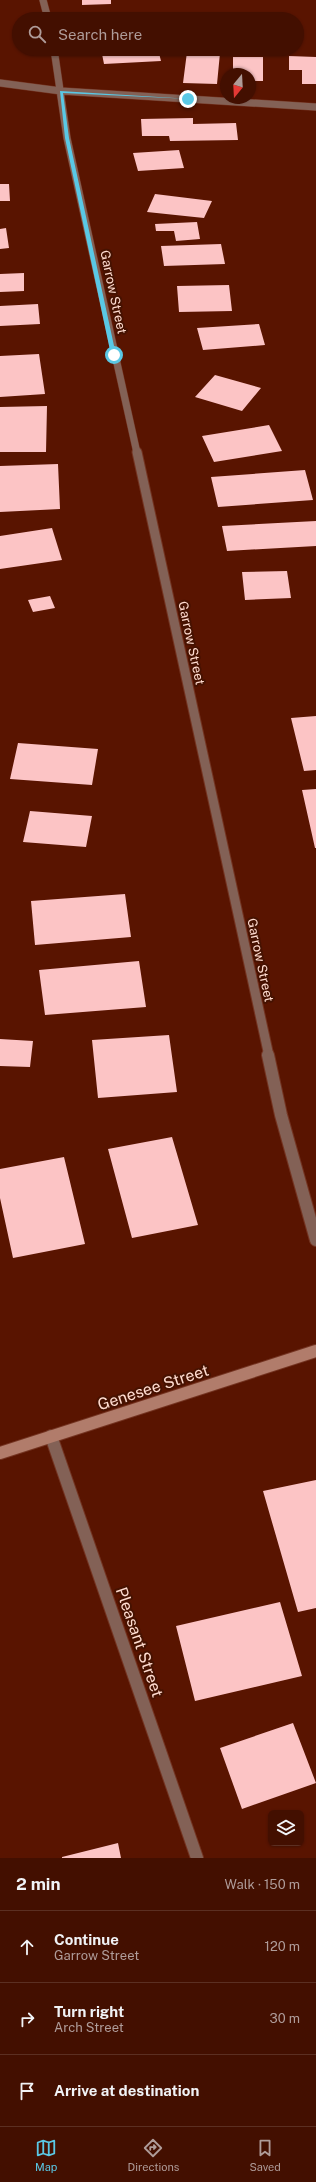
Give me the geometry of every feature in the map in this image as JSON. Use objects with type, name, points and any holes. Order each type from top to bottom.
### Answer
[{"type":"main road","name":"Genesee Street","points":[[0,1453],[316,1351]]},
{"type":"street","points":[[43,0],[46,12]]},
{"type":"street","name":"Garrow Street","points":[[55,56],[67,138],[183,659],[208,784],[230,872],[281,1116],[316,1240]]},
{"type":"street","points":[[0,83],[61,91],[316,107]]},
{"type":"street","name":"Pleasant Street","points":[[51,1436],[197,1858]]},
{"type":"building","points":[[82,0],[111,0],[111,4],[82,5]]},
{"type":"building","points":[[102,56],[160,56],[161,61],[104,64]]},
{"type":"building","points":[[186,56],[220,56],[217,84],[183,83]]},
{"type":"building","points":[[289,56],[316,57],[316,84],[302,84],[302,70],[289,70]]},
{"type":"building","points":[[233,57],[263,57],[263,81],[256,81],[256,68],[233,68]]},
{"type":"building","points":[[193,118],[193,124],[236,123],[238,140],[170,141],[169,136],[142,136],[141,119]]},
{"type":"building","points":[[179,150],[184,168],[138,171],[133,153]]},
{"type":"building","points":[[0,184],[9,184],[10,201],[0,201]]},
{"type":"building","points":[[155,194],[212,201],[204,218],[147,212]]},
{"type":"building","points":[[197,222],[200,239],[176,241],[174,231],[156,231],[155,224]]},
{"type":"building","points":[[6,228],[9,248],[0,249],[0,229]]},
{"type":"building","points":[[221,244],[225,264],[164,266],[161,246]]},
{"type":"building","points":[[24,273],[24,291],[0,292],[0,274]]},
{"type":"building","points":[[229,285],[232,311],[179,312],[177,286]]},
{"type":"building","points":[[38,304],[40,324],[0,326],[0,306]]},
{"type":"building","points":[[259,324],[265,345],[203,350],[197,328]]},
{"type":"building","points":[[39,354],[45,394],[0,397],[0,356]]},
{"type":"building","points":[[215,375],[261,388],[242,411],[195,397]]},
{"type":"building","points":[[47,406],[46,452],[0,452],[0,407]]},
{"type":"building","points":[[269,425],[282,451],[214,462],[202,436]]},
{"type":"building","points":[[58,464],[60,509],[0,512],[0,466]]},
{"type":"building","points":[[305,470],[313,500],[218,507],[211,477]]},
{"type":"building","points":[[316,521],[316,546],[227,551],[222,526]]},
{"type":"building","points":[[52,528],[62,560],[0,569],[0,536]]},
{"type":"building","points":[[287,571],[291,598],[245,600],[242,572]]},
{"type":"building","points":[[50,596],[55,608],[33,612],[28,600]]},
{"type":"building","points":[[316,716],[316,770],[304,771],[291,718]]},
{"type":"building","points":[[18,743],[98,749],[92,785],[10,779]]},
{"type":"building","points":[[316,789],[316,848],[315,848],[302,790]]},
{"type":"building","points":[[30,811],[92,816],[86,847],[23,842]]},
{"type":"building","points":[[125,894],[131,937],[35,945],[31,901]]},
{"type":"building","points":[[139,961],[146,1007],[45,1015],[39,970]]},
{"type":"building","points":[[169,1035],[177,1092],[98,1098],[92,1040]]},
{"type":"building","points":[[0,1039],[33,1041],[30,1067],[0,1066]]},
{"type":"building","points":[[172,1137],[198,1225],[132,1238],[108,1149]]},
{"type":"building","points":[[64,1157],[85,1244],[13,1258],[0,1198],[0,1169]]},
{"type":"building","points":[[316,1480],[316,1608],[298,1612],[263,1491]]},
{"type":"building","points":[[280,1602],[302,1676],[195,1701],[176,1626]]},
{"type":"building","points":[[293,1723],[316,1783],[242,1809],[220,1748]]},
{"type":"building","points":[[118,1843],[121,1858],[62,1858],[62,1857]]},
{"type":"route","points":[[114,355],[67,138],[62,110],[61,91],[188,99]]}]
